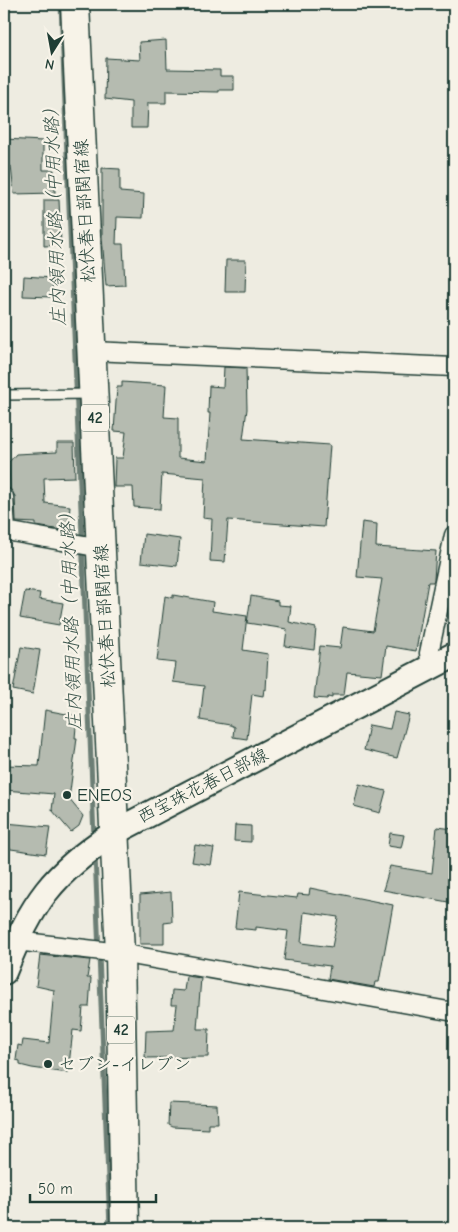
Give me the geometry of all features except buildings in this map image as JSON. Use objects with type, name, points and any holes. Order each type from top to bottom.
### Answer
[{"type":"main road","name":"松伏春日部関宿線","points":[[75,4],[120,953],[125,1228]]},
{"type":"main road","name":"西宝珠花春日部線","points":[[4,972],[10,940],[48,887],[81,854],[114,832],[454,655]]},
{"type":"street","points":[[92,351],[454,367]]},
{"type":"street","points":[[4,497],[6,531],[101,548]]},
{"type":"street","points":[[431,667],[429,653],[454,535]]},
{"type":"street","points":[[10,940],[120,953],[454,1012]]},
{"type":"lane","points":[[4,395],[28,393],[94,394]]},
{"type":"waterway","name":"庄内領用水路（中用水路）","points":[[61,4],[94,838]]},
{"type":"waterway","name":"庄内領用水路（中用水路）","points":[[95,854],[110,1228]]},
{"type":"place","name":"ENEOS","points":[[67,795]]},
{"type":"place","name":"セブン-イレブン","points":[[48,1064]]}]
